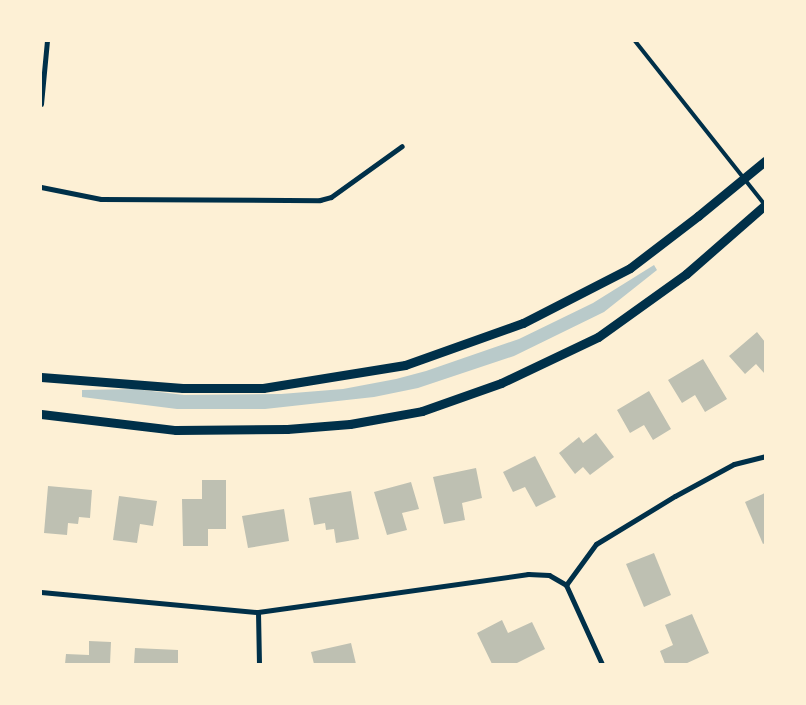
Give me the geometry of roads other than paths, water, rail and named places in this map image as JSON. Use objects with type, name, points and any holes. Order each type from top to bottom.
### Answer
[{"type":"street","points":[[41,104],[46,41]]},
{"type":"street","points":[[41,187],[101,199],[320,200],[332,197],[402,146]]},
{"type":"street","points":[[41,377],[183,388],[263,388],[405,365],[523,323],[630,268],[765,161]]},
{"type":"street","points":[[41,414],[176,430],[287,429],[350,424],[422,411],[501,383],[598,337],[686,274],[765,205]]},
{"type":"street","points":[[566,585],[596,544],[675,496],[734,464],[765,456]]},
{"type":"street","points":[[41,592],[258,612],[528,574],[549,575],[566,585],[602,664]]},
{"type":"street","points":[[258,612],[259,664]]},
{"type":"lane","points":[[635,41],[765,205]]}]
